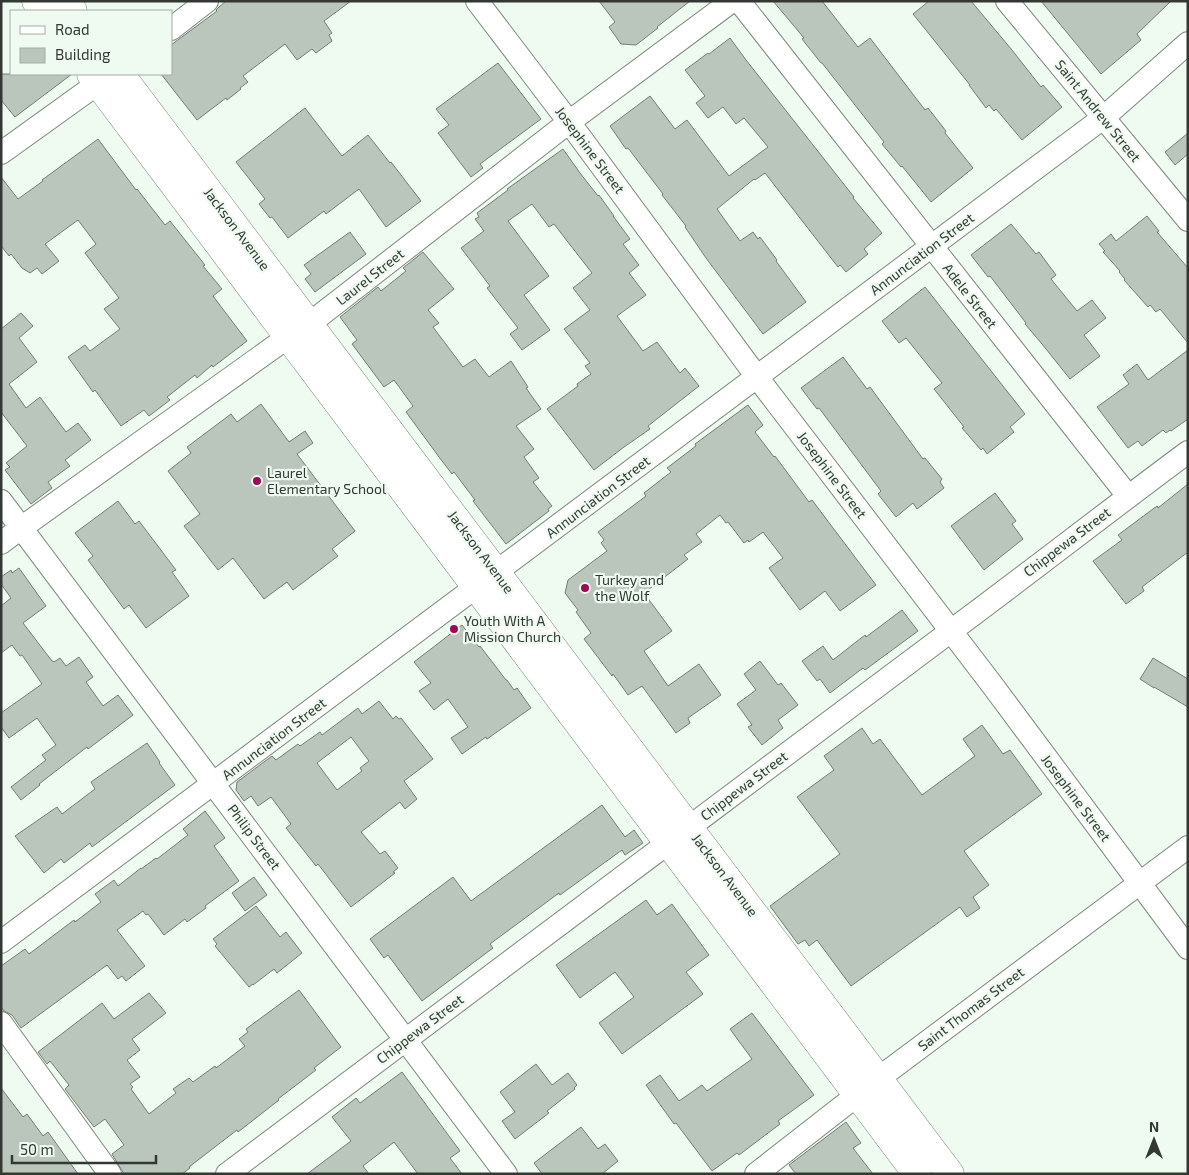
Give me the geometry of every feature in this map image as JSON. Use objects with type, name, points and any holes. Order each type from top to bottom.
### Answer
[{"type":"street","points":[[172,28],[207,1]]},
{"type":"street","name":"Josephine Street","points":[[477,1],[570,122],[757,377],[1188,948]]},
{"type":"street","name":"Laurel Street","points":[[1,543],[299,330],[570,122],[732,1]]},
{"type":"street","name":"Adele Street","points":[[739,1],[1128,496]]},
{"type":"street","name":"Saint Andrew Street","points":[[1008,1],[1188,220]]},
{"type":"street","name":"Annunciation Street","points":[[1,942],[1103,118],[1188,43]]},
{"type":"street","points":[[1,153],[105,76]]},
{"type":"street","name":"Jackson Avenue","points":[[105,76],[299,330],[868,1087],[950,1174]]},
{"type":"street","name":"Chippewa Street","points":[[227,1174],[951,632],[1188,452]]},
{"type":"street","name":"Philip Street","points":[[1,501],[506,1174]]},
{"type":"street","name":"Saint Thomas Street","points":[[756,1174],[868,1087],[1188,847]]},
{"type":"street","points":[[1,1023],[110,1174]]},
{"type":"street","name":"Jackson Avenue","points":[[868,1087],[917,1174]]},
{"type":"building","points":[[226,1],[351,1],[324,21],[332,33],[329,35],[332,41],[316,53],[312,49],[297,60],[285,44],[243,76],[248,82],[241,89],[197,120],[162,75],[172,75],[172,44]]},
{"type":"building","points":[[599,1],[690,1],[636,45],[621,44],[609,27],[615,22]]},
{"type":"building","points":[[773,1],[822,1],[858,47],[870,38],[925,110],[928,108],[973,168],[931,202],[882,144],[884,142]]},
{"type":"building","points":[[929,1],[971,1],[1041,87],[1043,85],[1062,107],[1022,140],[996,109],[994,111],[989,105],[986,108],[913,14]]},
{"type":"building","points":[[1041,1],[1171,1],[1137,34],[1141,40],[1101,74]]},
{"type":"building","points":[[730,38],[882,233],[864,249],[868,254],[846,272],[840,265],[838,267],[765,173],[754,179],[717,209],[740,241],[753,232],[758,239],[760,237],[806,302],[763,334],[706,258],[663,194],[628,148],[626,149],[610,126],[650,96],[675,129],[687,120],[729,176],[768,147],[744,118],[736,124],[723,107],[708,118],[696,103],[705,96],[685,70]]},
{"type":"building","points":[[498,63],[541,119],[480,164],[483,168],[471,177],[438,133],[449,125],[436,109]]},
{"type":"building","points":[[1,74],[71,75],[15,117],[1,100]]},
{"type":"building","points":[[305,108],[342,156],[368,135],[421,201],[386,227],[359,189],[326,214],[324,211],[288,238],[259,204],[265,199],[236,162]]},
{"type":"building","points":[[1188,133],[1188,154],[1175,165],[1165,152]]},
{"type":"building","points":[[98,139],[165,225],[170,221],[205,265],[203,266],[222,289],[213,296],[247,341],[213,367],[212,365],[197,378],[195,375],[167,397],[170,400],[149,416],[144,410],[121,426],[68,357],[85,345],[90,351],[120,329],[104,309],[119,298],[85,253],[96,244],[78,220],[45,244],[59,261],[42,274],[37,268],[30,273],[22,268],[11,254],[9,256],[1,246],[1,177],[18,199]]},
{"type":"building","points":[[563,149],[630,239],[623,244],[639,265],[629,273],[646,295],[617,316],[643,351],[657,342],[680,373],[685,368],[699,386],[648,426],[650,429],[594,470],[547,409],[591,374],[585,366],[590,363],[564,329],[590,310],[573,288],[592,273],[554,224],[549,227],[532,204],[508,221],[549,276],[524,295],[550,330],[522,350],[510,334],[518,328],[487,288],[490,286],[461,248],[484,231],[475,219],[479,217],[477,213]]},
{"type":"building","points":[[1147,216],[1159,231],[1157,232],[1188,268],[1188,343],[1160,309],[1156,312],[1150,305],[1148,307],[1124,280],[1120,271],[1103,252],[1105,251],[1099,244],[1111,234],[1116,241]]},
{"type":"building","points":[[1011,224],[1036,254],[1039,252],[1056,275],[1051,279],[1077,311],[1092,300],[1106,318],[1084,335],[1100,356],[1070,379],[1025,324],[990,276],[988,277],[971,255]]},
{"type":"building","points":[[350,232],[366,254],[315,292],[305,279],[311,274],[304,265]]},
{"type":"building","points":[[423,252],[454,289],[428,310],[439,323],[433,327],[463,367],[475,359],[489,377],[511,361],[528,387],[526,388],[541,409],[516,426],[534,449],[524,457],[539,478],[533,482],[552,506],[548,509],[549,511],[506,544],[473,501],[475,500],[454,472],[452,474],[406,412],[413,406],[394,380],[384,387],[352,344],[357,340],[340,317],[378,287],[381,291],[406,271],[403,268]]},
{"type":"building","points":[[925,287],[1025,414],[1010,427],[1014,432],[987,454],[983,448],[981,450],[962,428],[964,427],[934,389],[942,383],[906,338],[899,343],[882,321]]},
{"type":"building","points":[[21,313],[33,326],[19,338],[37,362],[9,384],[26,408],[40,397],[66,432],[78,423],[91,440],[65,460],[70,466],[48,482],[52,488],[31,504],[5,470],[10,467],[6,463],[27,446],[1,412],[1,329]]},
{"type":"building","points":[[1188,350],[1188,419],[1171,431],[1166,433],[1163,430],[1142,446],[1138,441],[1128,448],[1097,407],[1129,384],[1123,375],[1137,364],[1148,380]]},
{"type":"building","points":[[843,357],[867,389],[870,387],[923,459],[925,458],[942,479],[940,482],[944,488],[917,509],[913,503],[896,517],[878,494],[881,491],[819,408],[817,409],[801,388]]},
{"type":"building","points":[[261,404],[289,442],[305,431],[313,443],[297,454],[355,531],[332,549],[338,556],[293,590],[287,582],[264,599],[233,558],[218,570],[184,526],[200,514],[168,471],[191,453],[187,447],[231,414],[237,422]]},
{"type":"building","points":[[748,405],[763,425],[755,432],[809,502],[812,500],[876,585],[840,611],[825,591],[800,610],[769,568],[783,558],[763,532],[749,542],[748,540],[744,543],[728,522],[726,523],[720,515],[696,534],[702,542],[684,555],[688,559],[644,593],[672,631],[644,651],[668,686],[699,664],[721,695],[688,718],[690,723],[676,733],[642,686],[628,695],[613,674],[612,676],[584,639],[591,633],[576,612],[578,610],[565,593],[568,580],[607,551],[601,543],[604,540],[598,532],[646,496],[644,493],[671,472],[667,468],[696,446],[695,444]]},
{"type":"building","points":[[1188,484],[1188,552],[1142,587],[1144,591],[1126,604],[1093,561],[1122,540],[1118,535],[1157,506],[1158,508]]},
{"type":"building","points":[[995,493],[1016,521],[1012,524],[1023,539],[984,570],[951,526]]},
{"type":"building","points":[[118,501],[135,524],[139,521],[176,570],[172,572],[189,596],[146,628],[129,605],[124,609],[88,560],[93,556],[75,533]]},
{"type":"building","points":[[19,568],[46,606],[23,623],[52,661],[54,662],[60,658],[66,666],[79,657],[93,677],[86,682],[103,706],[118,695],[133,715],[88,749],[87,747],[21,800],[11,787],[46,760],[42,755],[56,745],[37,718],[9,738],[1,727],[1,713],[42,684],[22,655],[20,656],[12,645],[1,653],[1,606],[11,598],[1,584],[1,577],[11,570],[12,573]]},
{"type":"building","points":[[902,610],[918,631],[830,693],[820,679],[817,681],[802,661],[823,646],[833,660]]},
{"type":"building","points":[[462,625],[514,690],[517,688],[531,708],[462,754],[451,738],[468,727],[448,699],[434,710],[419,691],[431,683],[414,662]]},
{"type":"building","points":[[1153,658],[1188,679],[1188,707],[1140,679]]},
{"type":"building","points":[[760,661],[778,685],[781,683],[798,705],[778,720],[783,728],[762,745],[748,727],[752,725],[737,704],[756,690],[744,674]]},
{"type":"building","points":[[379,701],[393,719],[396,716],[399,719],[401,718],[433,759],[404,781],[417,799],[405,809],[400,802],[361,832],[380,854],[385,851],[398,868],[393,872],[395,873],[351,907],[318,864],[316,866],[286,828],[291,824],[271,797],[258,806],[251,796],[244,801],[236,790],[237,782],[272,756],[276,760],[298,744],[300,746],[320,732],[322,735],[358,708],[362,714]],"holes":[[[351,737],[369,761],[360,768],[362,771],[337,790],[317,763]]]},
{"type":"building","points":[[982,725],[1003,754],[1010,750],[1042,794],[964,851],[989,885],[973,897],[980,908],[967,917],[960,907],[851,986],[817,940],[809,946],[805,940],[798,944],[770,906],[840,854],[797,797],[834,770],[824,756],[862,728],[873,744],[880,739],[922,795],[975,756],[963,739]]},
{"type":"building","points":[[147,743],[175,785],[92,847],[90,843],[64,863],[61,859],[44,873],[15,836],[57,807],[62,814],[95,789],[91,782]]},
{"type":"building","points":[[602,805],[625,837],[634,830],[643,843],[625,855],[622,850],[560,895],[559,893],[490,944],[493,948],[422,1001],[388,955],[384,958],[370,939],[453,877],[471,901]]},
{"type":"building","points":[[205,811],[225,838],[214,846],[239,881],[187,922],[185,919],[164,935],[148,914],[146,915],[143,911],[117,930],[145,966],[126,981],[122,976],[118,979],[107,965],[21,1028],[12,1015],[1,1007],[1,966],[25,949],[29,954],[74,920],[75,922],[101,902],[95,894],[114,880],[118,886],[141,868],[157,859],[188,835],[183,829]]},
{"type":"building","points":[[254,877],[267,895],[245,911],[232,893]]},
{"type":"building","points":[[646,900],[657,915],[672,904],[709,955],[686,972],[703,994],[622,1054],[599,1023],[634,997],[615,972],[580,998],[556,965]]},
{"type":"building","points":[[256,906],[280,937],[286,932],[302,953],[277,973],[274,969],[249,987],[215,946],[217,944],[213,939]]},
{"type":"building","points":[[299,990],[341,1047],[314,1068],[316,1070],[279,1100],[238,1132],[237,1130],[182,1174],[124,1174],[112,1154],[124,1145],[105,1119],[94,1127],[65,1089],[69,1085],[50,1061],[47,1064],[38,1052],[102,1003],[114,1019],[149,993],[166,1013],[132,1039],[140,1050],[127,1060],[140,1077],[130,1084],[133,1087],[131,1089],[149,1114],[176,1093],[173,1089],[189,1078],[193,1082],[215,1066],[216,1068],[245,1046],[239,1039],[248,1032],[246,1029]]},
{"type":"building","points":[[752,1013],[814,1095],[778,1121],[780,1124],[739,1155],[737,1153],[712,1171],[676,1123],[674,1124],[646,1085],[660,1075],[679,1101],[702,1085],[707,1091],[752,1059],[730,1029]]},
{"type":"building","points":[[536,1064],[552,1085],[568,1073],[577,1085],[575,1089],[547,1111],[549,1113],[515,1139],[502,1121],[515,1112],[500,1092]]},
{"type":"building","points":[[402,1072],[460,1151],[450,1158],[462,1174],[418,1174],[394,1142],[363,1166],[369,1174],[307,1174],[351,1141],[332,1117],[356,1098],[360,1103]]},
{"type":"building","points":[[1,1088],[23,1117],[27,1114],[43,1136],[48,1132],[78,1174],[1,1174]]},
{"type":"building","points":[[846,1122],[861,1143],[853,1148],[873,1174],[796,1174],[789,1165]]},
{"type":"building","points":[[581,1127],[598,1149],[605,1144],[618,1161],[602,1174],[542,1174],[534,1163]]},
{"type":"place","name":"Laurel Elementary School","points":[[257,481]]},
{"type":"place","name":"Turkey and the Wolf","points":[[585,588]]},
{"type":"place","name":"Youth With A Mission Church","points":[[454,629]]}]
